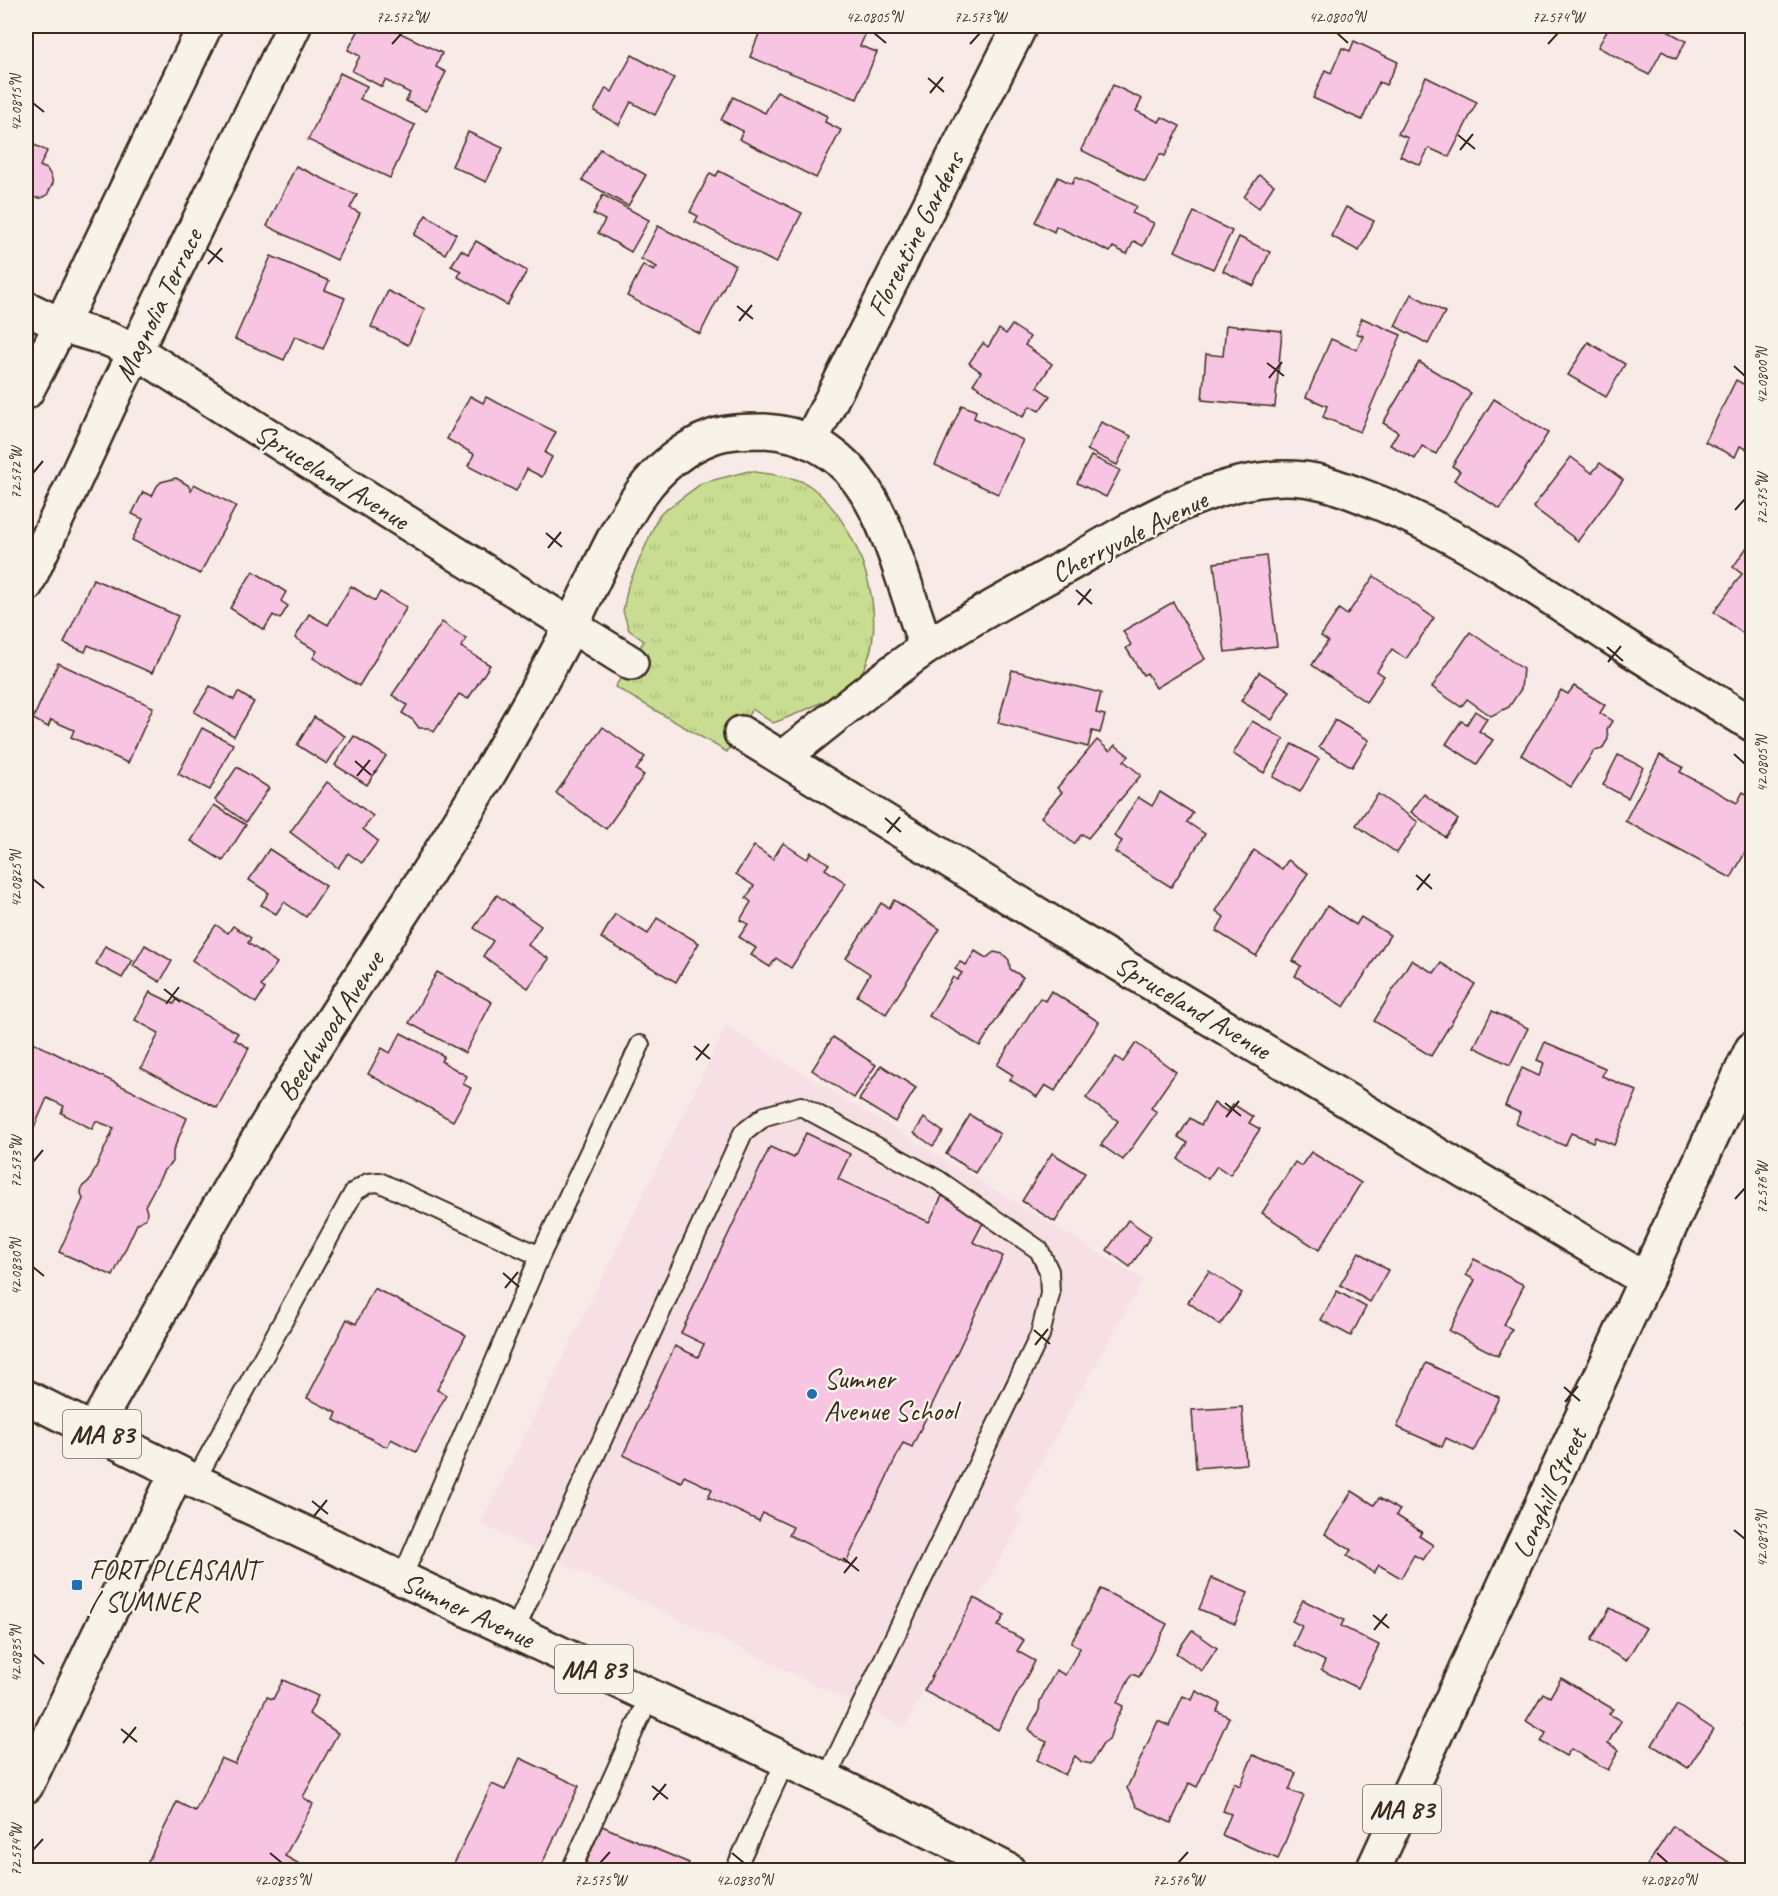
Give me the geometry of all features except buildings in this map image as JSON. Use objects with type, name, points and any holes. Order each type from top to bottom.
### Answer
[{"type":"street","points":[[26,392],[61,325],[205,26]]},
{"type":"street","name":"Magnolia Terrace","points":[[26,585],[68,491],[294,26]]},
{"type":"street","name":"Florentine Gardens","points":[[810,442],[1020,26]]},
{"type":"street","name":"Spruceland Avenue","points":[[26,308],[61,325],[108,339],[136,351],[631,663]]},
{"type":"street","name":"Beechwood Avenue","points":[[93,1430],[272,1116],[447,843],[571,626],[600,564],[629,513],[642,491],[658,472],[694,445],[714,436],[745,430],[780,432],[810,442],[827,451],[857,477],[877,507],[892,544],[926,647]]},
{"type":"street","name":"Cherryvale Avenue","points":[[783,758],[926,647],[972,619],[1175,506],[1234,485],[1279,478],[1321,482],[1428,523],[1492,558],[1616,640],[1752,724]]},
{"type":"street","name":"Spruceland Avenue","points":[[741,732],[1068,933],[1646,1280]]},
{"type":"street","name":"Longhill Street","points":[[1373,1870],[1752,1049]]},
{"type":"street","name":"Sumner Avenue","points":[[26,1398],[186,1477],[826,1779],[1008,1870]]},
{"type":"street","points":[[26,1786],[33,1752],[186,1477]]},
{"type":"lane","points":[[402,1578],[540,1256],[640,1046]]},
{"type":"lane","points":[[514,1632],[743,1133],[765,1116],[801,1106],[938,1180],[1039,1250],[1049,1271],[1050,1294],[1040,1335],[826,1779]]},
{"type":"lane","points":[[186,1477],[354,1192],[368,1183],[379,1182],[389,1186],[540,1256]]},
{"type":"lane","points":[[572,1870],[650,1695]]},
{"type":"lane","points":[[735,1870],[786,1761]]},
{"type":"shaded area","name":"Sumner Avenue School","points":[[726,1027],[1143,1280],[1015,1508],[1023,1519],[904,1727],[481,1524]]},
{"type":"green space","points":[[749,471],[804,483],[828,503],[858,550],[873,607],[873,635],[867,660],[855,682],[849,687],[817,705],[773,723],[752,709],[727,752],[615,687],[644,641],[629,630],[623,611],[628,586],[659,515],[702,483]]},
{"type":"place","name":"Sumner Avenue School","points":[[812,1394]]},
{"type":"place","name":"FORT PLEASANT / SUMNER","points":[[77,1585]]}]
